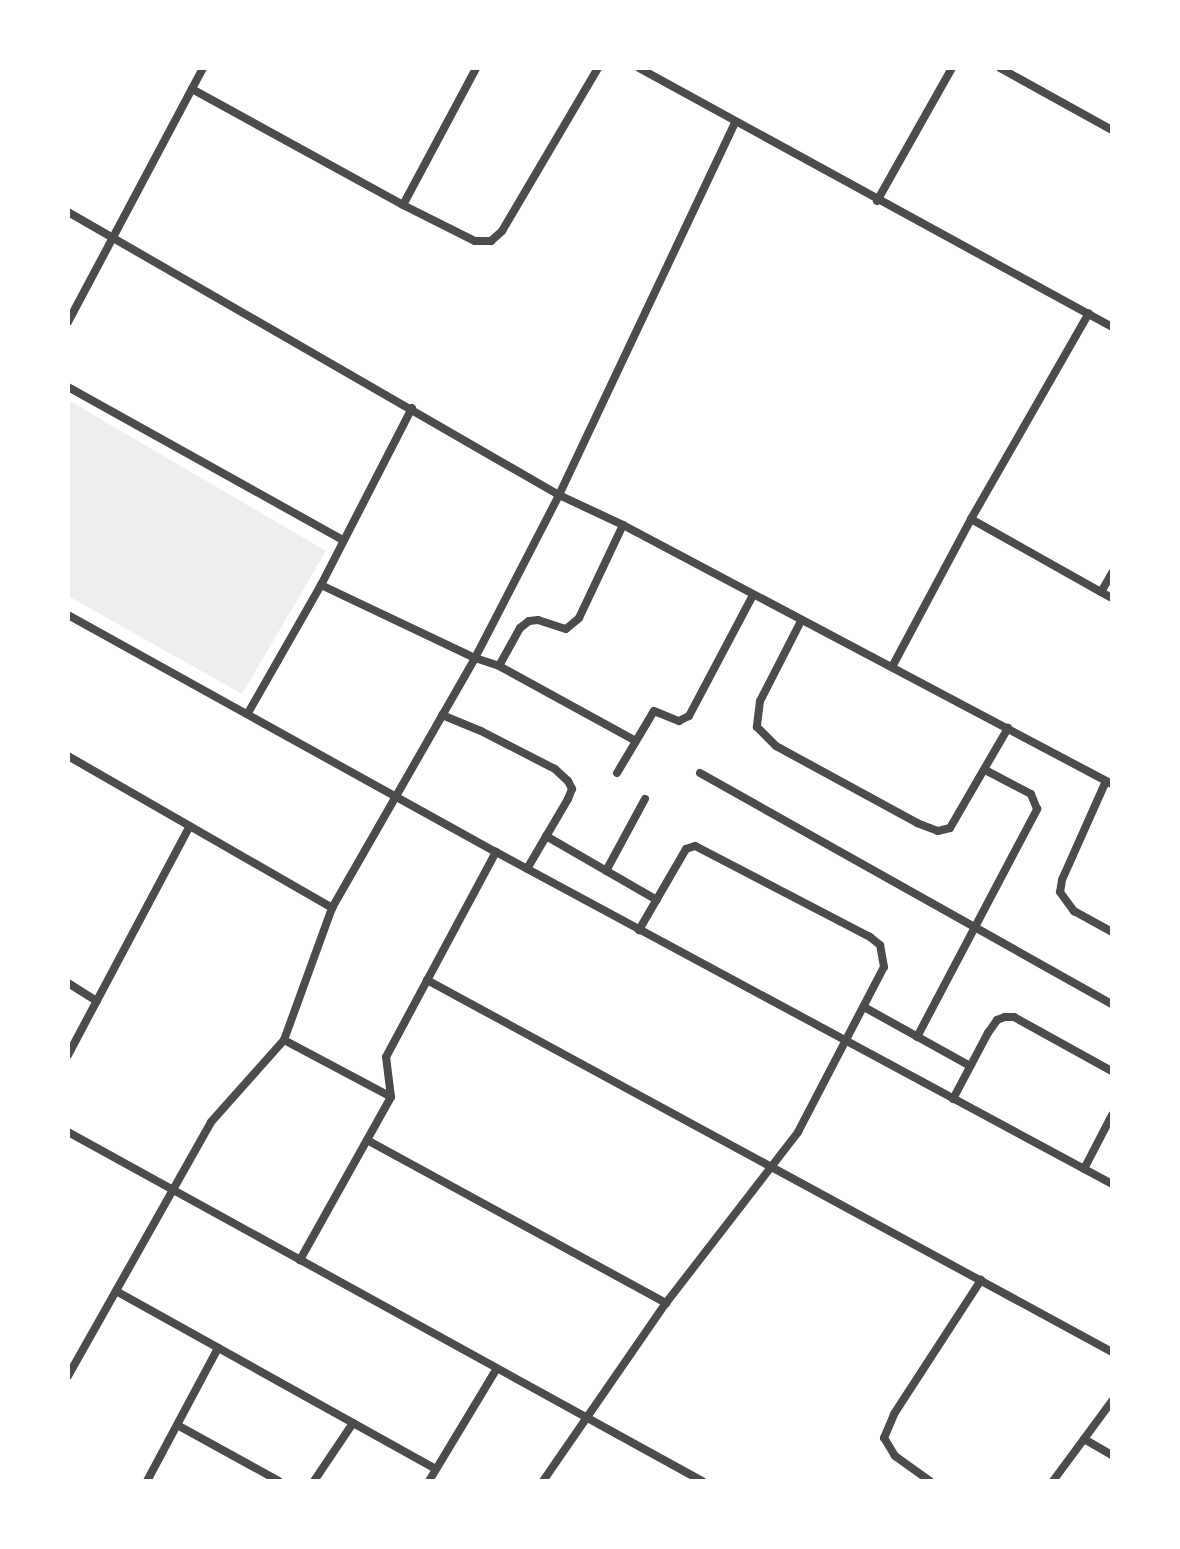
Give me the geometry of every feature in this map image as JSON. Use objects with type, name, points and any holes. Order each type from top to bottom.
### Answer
[{"type":"street","points":[[68,322],[203,68]]},
{"type":"street","points":[[403,205],[476,68]]},
{"type":"street","points":[[192,89],[403,205],[475,241],[491,241],[502,231],[598,68]]},
{"type":"street","points":[[639,68],[1112,327]]},
{"type":"street","points":[[877,201],[952,68]]},
{"type":"street","points":[[1000,68],[1112,130]]},
{"type":"street","points":[[68,1376],[211,1122],[284,1040],[332,908],[475,658],[559,495],[735,122]]},
{"type":"street","points":[[68,212],[559,495],[623,525],[1109,782],[1062,880],[1060,892],[1074,911],[1112,932]]},
{"type":"street","points":[[892,667],[971,519],[1089,313]]},
{"type":"street","points":[[68,387],[343,540]]},
{"type":"street","points":[[248,713],[321,585],[412,408]]},
{"type":"street","points":[[971,519],[1112,598]]},
{"type":"street","points":[[499,666],[520,628],[529,621],[538,620],[566,629],[579,618],[623,525]]},
{"type":"street","points":[[1101,592],[1112,573]]},
{"type":"street","points":[[321,585],[475,658],[499,666],[634,740]]},
{"type":"street","points":[[617,773],[654,711],[685,721],[753,595]]},
{"type":"street","points":[[68,615],[527,869],[1112,1184]]},
{"type":"street","points":[[801,621],[760,701],[757,727],[776,746],[938,831],[950,828],[958,819],[1008,728]]},
{"type":"street","points":[[442,715],[555,769],[568,781],[572,789],[527,869]]},
{"type":"street","points":[[68,756],[332,908]]},
{"type":"street","points":[[917,1037],[1037,809],[1031,794],[985,770]]},
{"type":"street","points":[[700,773],[1112,1004]]},
{"type":"street","points":[[606,871],[645,799]]},
{"type":"street","points":[[68,1055],[190,826]]},
{"type":"street","points":[[546,836],[657,900]]},
{"type":"street","points":[[543,1481],[589,1419],[666,1303],[798,1132],[884,967],[880,945],[704,849],[686,849],[639,930]]},
{"type":"street","points":[[300,1260],[391,1097],[386,1057],[496,852]]},
{"type":"street","points":[[427,980],[1112,1352]]},
{"type":"street","points":[[68,983],[97,1001]]},
{"type":"street","points":[[864,1007],[970,1066]]},
{"type":"street","points":[[953,1099],[997,1020],[1014,1017],[1112,1071]]},
{"type":"street","points":[[284,1040],[391,1097]]},
{"type":"street","points":[[1084,1169],[1112,1115]]},
{"type":"street","points":[[68,1132],[702,1481]]},
{"type":"street","points":[[367,1140],[666,1303]]},
{"type":"street","points":[[930,1481],[895,1456],[884,1438],[894,1414],[981,1280]]},
{"type":"street","points":[[116,1291],[436,1469]]},
{"type":"street","points":[[147,1481],[218,1348]]},
{"type":"street","points":[[429,1481],[496,1370]]},
{"type":"street","points":[[1053,1481],[1112,1401]]},
{"type":"street","points":[[314,1481],[353,1423]]},
{"type":"street","points":[[179,1426],[279,1481]]},
{"type":"street","points":[[1084,1439],[1112,1455]]},
{"type":"shaded area","points":[[68,400],[326,551],[242,694],[68,596]]}]
